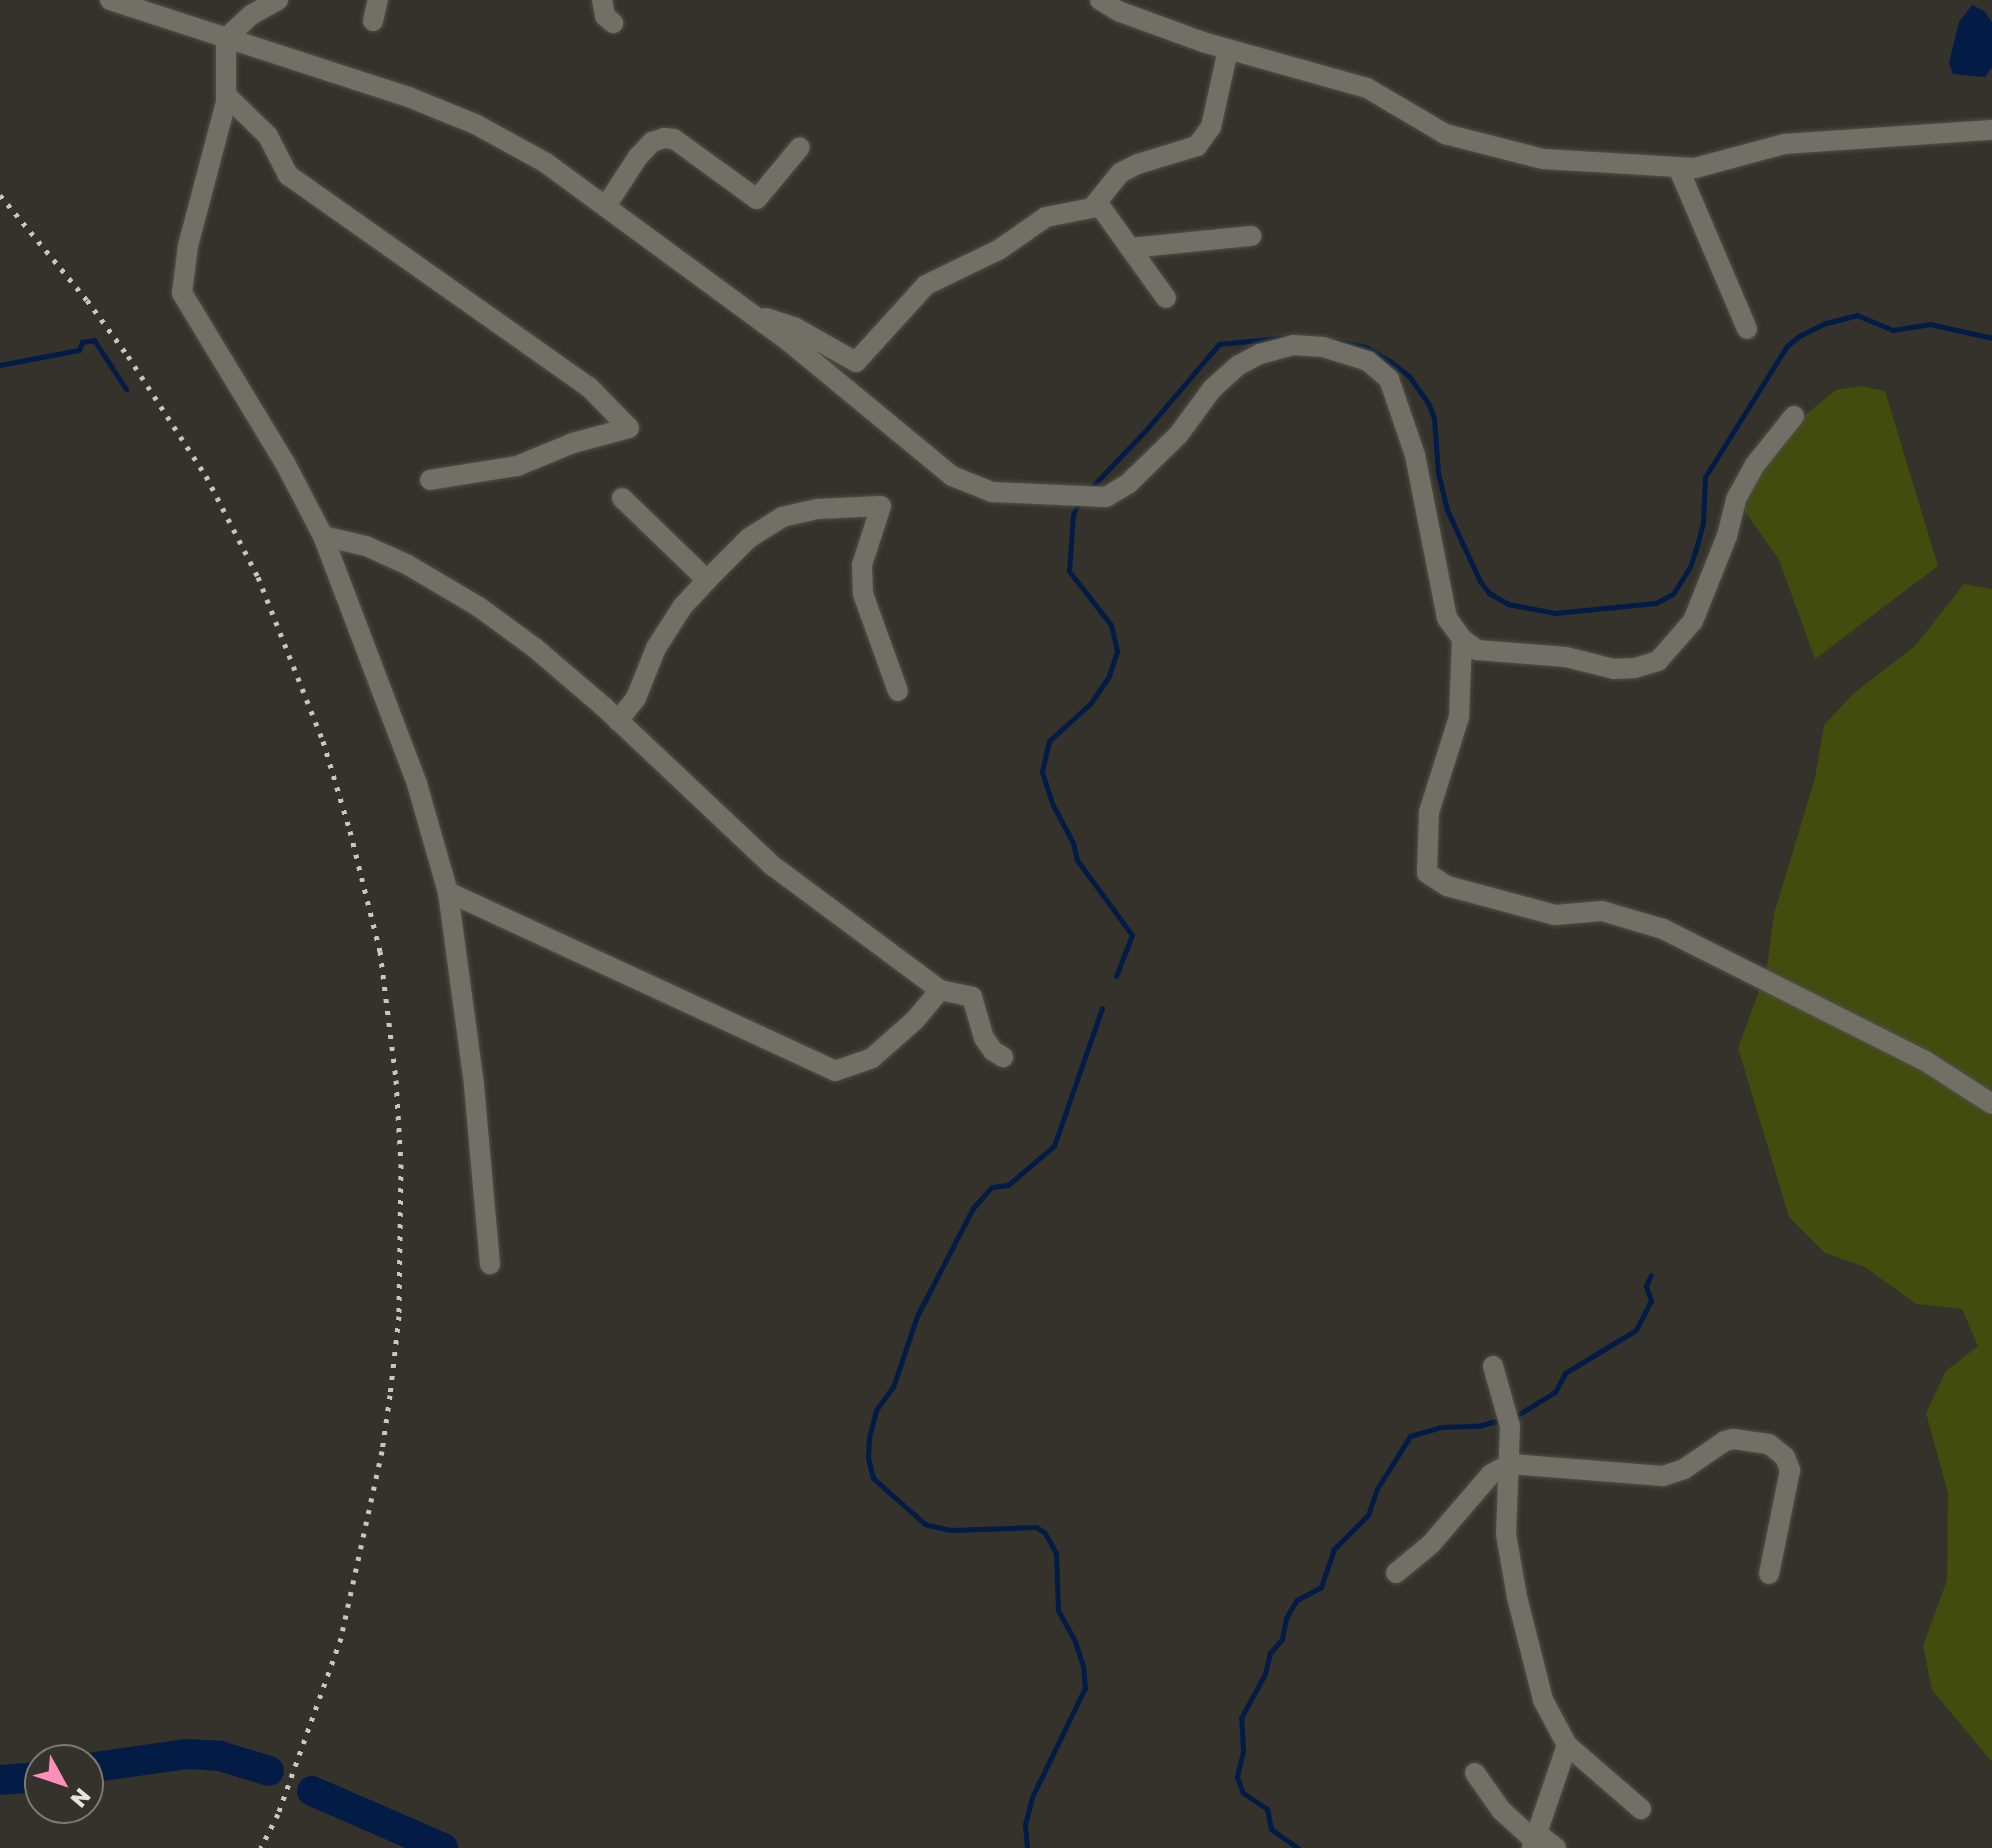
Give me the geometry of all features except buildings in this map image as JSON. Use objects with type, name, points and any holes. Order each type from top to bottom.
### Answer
[{"type":"street","points":[[110,0],[411,98],[477,125],[546,163],[751,313],[952,476],[992,492],[1106,497],[1129,483],[1179,434],[1212,389],[1239,365],[1260,354],[1293,345],[1323,347],[1368,361],[1389,379],[1415,455],[1447,618],[1462,639],[1477,650],[1566,657],[1614,669],[1635,668],[1658,661],[1693,621],[1727,536],[1736,499],[1754,466],[1794,416]]},
{"type":"street","points":[[278,0],[251,15],[226,38],[226,95],[188,246],[182,293],[285,463],[323,536],[417,784],[448,892],[474,1085],[490,1264]]},
{"type":"street","points":[[373,21],[378,0]]},
{"type":"street","points":[[602,0],[605,16],[613,23]]},
{"type":"street","points":[[1100,0],[1118,11],[1228,50],[1367,88],[1445,134],[1543,159],[1695,168],[1784,144],[1992,130]]},
{"type":"street","points":[[751,313],[794,327],[856,362],[926,285],[1000,249],[1046,217],[1092,208],[1120,173],[1138,164],[1197,146],[1211,127],[1228,50]]},
{"type":"street","points":[[226,95],[268,136],[288,175],[481,307],[589,387],[629,428],[573,443],[517,466],[430,480]]},
{"type":"street","points":[[606,206],[638,157],[652,142],[664,138],[674,139],[757,199],[800,147]]},
{"type":"street","points":[[1678,167],[1747,329]]},
{"type":"street","points":[[1097,202],[1166,298]]},
{"type":"street","points":[[1130,248],[1251,236]]},
{"type":"street","points":[[622,498],[707,580]]},
{"type":"street","points":[[618,721],[636,698],[656,648],[683,606],[707,580],[749,538],[782,517],[818,509],[881,506],[862,565],[863,594],[898,691]]},
{"type":"street","points":[[323,536],[366,546],[408,565],[479,607],[535,648],[773,866],[940,990],[972,997],[984,1038],[993,1051],[1003,1057]]},
{"type":"street","points":[[1462,639],[1459,717],[1429,812],[1427,873],[1447,886],[1555,915],[1602,911],[1663,929],[1916,1055],[1992,1104]]},
{"type":"street","points":[[448,892],[835,1071],[872,1058],[915,1020],[940,990]]},
{"type":"street","points":[[1493,1366],[1510,1426],[1506,1534],[1520,1611],[1543,1700],[1567,1745],[1641,1809]]},
{"type":"street","points":[[1396,1573],[1431,1544],[1491,1474],[1510,1464],[1663,1476],[1684,1469],[1725,1441],[1769,1444],[1785,1457],[1790,1470],[1769,1574]]},
{"type":"street","points":[[1535,1841],[1567,1745]]},
{"type":"street","points":[[1475,1773],[1501,1810],[1535,1841],[1556,1848]]},
{"type":"green space","points":[[1861,386],[1885,391],[1938,566],[1815,659],[1779,560],[1742,507],[1752,476],[1794,424],[1836,390]]},
{"type":"green space","points":[[1964,584],[1992,589],[1992,1100],[1766,974],[1774,914],[1815,778],[1824,725],[1854,693],[1915,646]]},
{"type":"green space","points":[[1762,983],[1927,1066],[1992,1110],[1992,1762],[1932,1690],[1923,1646],[1947,1580],[1948,1493],[1926,1413],[1946,1371],[1978,1346],[1962,1309],[1916,1304],[1865,1267],[1825,1253],[1789,1217],[1738,1048]]},
{"type":"water","points":[[1972,5],[1984,11],[1992,22],[1992,67],[1985,77],[1953,74],[1949,63],[1959,22]]},
{"type":"waterway","points":[[1335,341],[1366,347],[1391,362],[1409,376],[1429,405],[1434,418],[1438,473],[1447,510],[1480,581],[1489,593],[1508,604],[1555,613],[1656,603],[1673,594],[1690,567],[1696,549],[1703,522],[1705,477],[1787,346],[1799,336],[1826,323],[1857,315],[1893,330],[1930,324],[1992,338]]},
{"type":"waterway","points":[[1089,490],[1146,430],[1219,344],[1289,337]]},
{"type":"waterway","points":[[0,365],[79,350],[82,342],[94,340],[126,389]]},
{"type":"waterway","points":[[1079,501],[1073,515],[1069,571],[1111,625],[1117,651],[1109,676],[1091,703],[1049,741],[1042,772],[1053,805],[1073,843],[1077,860],[1132,935],[1116,976]]},
{"type":"waterway","points":[[1027,1848],[1025,1824],[1032,1797],[1085,1688],[1083,1666],[1075,1641],[1058,1610],[1056,1553],[1045,1533],[1036,1527],[950,1530],[925,1524],[873,1478],[868,1458],[869,1438],[876,1410],[893,1387],[917,1316],[973,1208],[992,1187],[1008,1185],[1054,1146],[1102,1008]]},
{"type":"waterway","points":[[1516,1416],[1555,1392],[1565,1373],[1636,1330],[1651,1301],[1646,1286],[1651,1275]]},
{"type":"waterway","points":[[1298,1848],[1271,1829],[1267,1809],[1243,1793],[1237,1777],[1243,1751],[1241,1718],[1265,1674],[1270,1653],[1282,1639],[1286,1618],[1297,1600],[1321,1587],[1334,1549],[1368,1515],[1377,1489],[1410,1436],[1441,1427],[1478,1426],[1501,1420]]},
{"type":"waterway","points":[[104,1766],[186,1754],[220,1756],[269,1771]]},
{"type":"waterway","points":[[0,1780],[24,1778]]},
{"type":"waterway","points":[[312,1791],[443,1848]]},
{"type":"railway","points":[[0,195],[87,300],[128,356],[206,476],[258,577],[323,741],[350,831],[380,951],[396,1080],[401,1164],[399,1316],[390,1395],[382,1451],[341,1638],[278,1814],[261,1848]]}]
